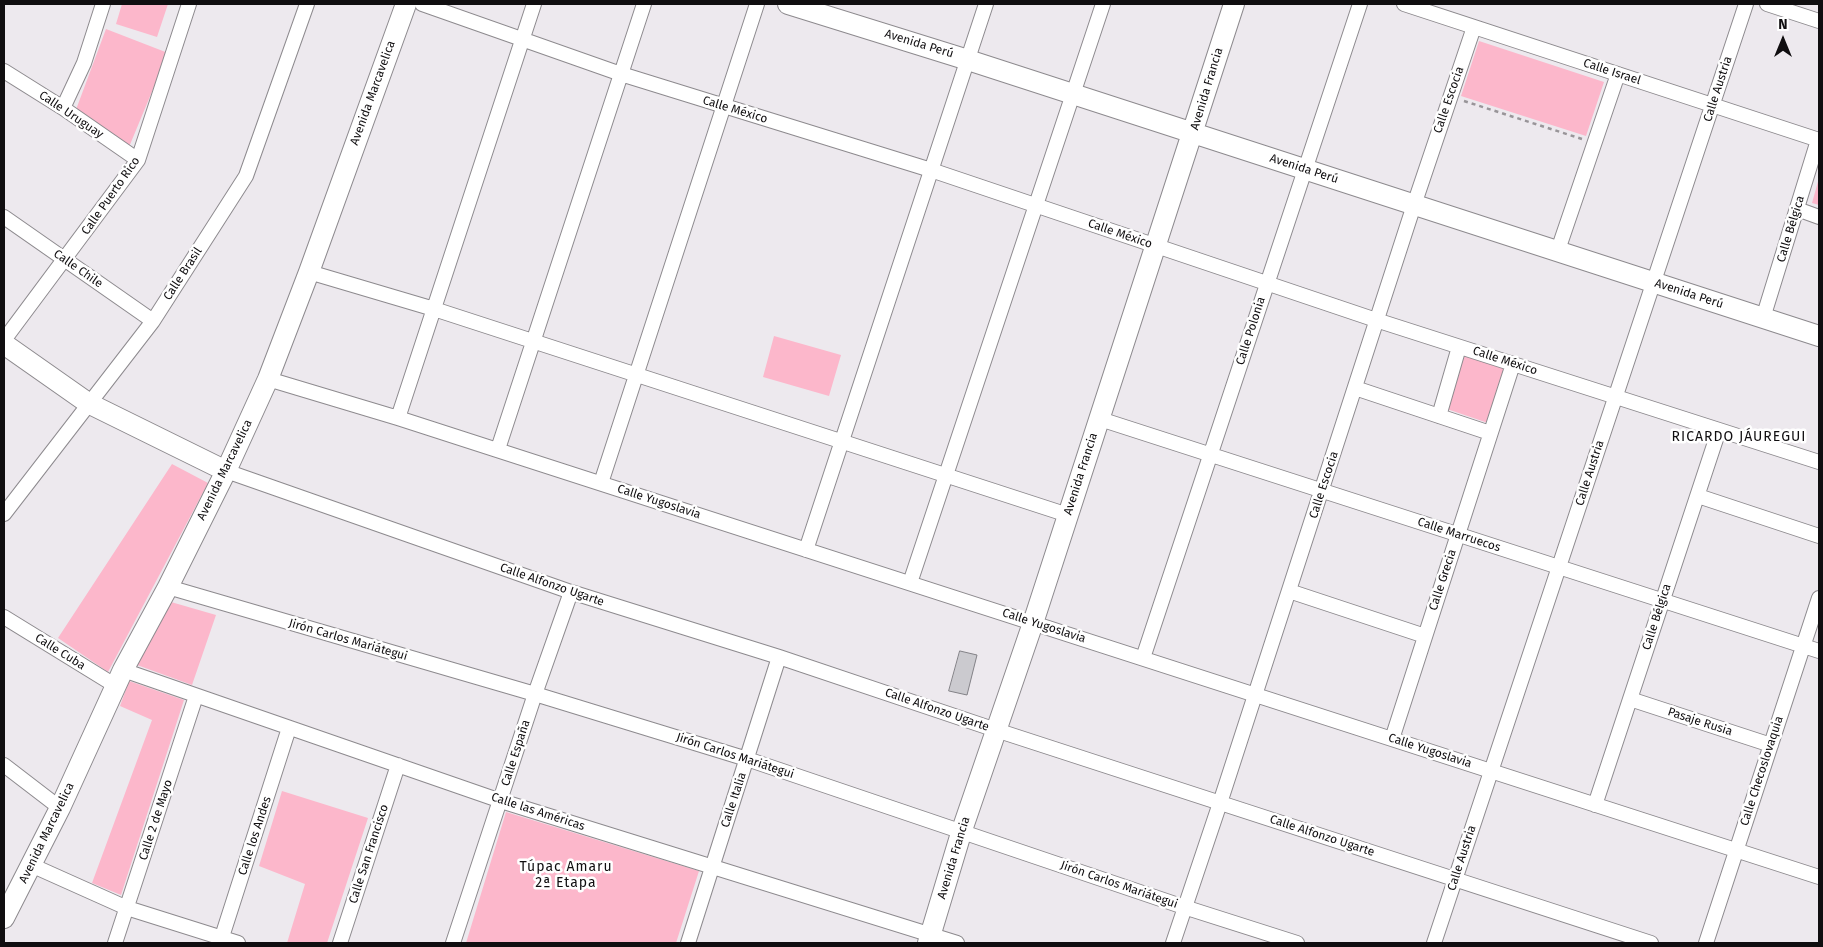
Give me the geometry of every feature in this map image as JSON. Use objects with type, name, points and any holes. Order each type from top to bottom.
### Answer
[{"type":"street","points":[[63,108],[84,63],[103,4]]},
{"type":"street","name":"Calle Puerto Rico","points":[[4,342],[138,160],[190,4]]},
{"type":"street","name":"Calle Brasil","points":[[4,514],[153,321],[246,176],[307,4]]},
{"type":"street","name":"Avenida Marcavelica","points":[[4,918],[60,808],[119,678],[168,587],[226,471],[268,379],[309,272],[406,4]]},
{"type":"street","name":"Calle México","points":[[422,4],[621,74],[931,170],[1376,320],[1819,462]]},
{"type":"street","points":[[398,418],[534,4]]},
{"type":"street","points":[[498,450],[644,4]]},
{"type":"street","points":[[601,483],[757,4]]},
{"type":"street","name":"Avenida Perú","points":[[788,4],[968,60],[1819,336]]},
{"type":"street","points":[[806,550],[986,4]]},
{"type":"street","points":[[910,583],[1103,4]]},
{"type":"street","name":"Avenida Francia","points":[[929,939],[962,830],[1033,623],[1234,4]]},
{"type":"street","name":"Calle Polonia","points":[[1143,658],[1360,4]]},
{"type":"street","name":"Calle Israel","points":[[1404,4],[1819,140]]},
{"type":"street","name":"Calle Austria","points":[[1434,943],[1746,4]]},
{"type":"street","points":[[1767,4],[1819,21]]},
{"type":"street","name":"Calle Escocia","points":[[1173,943],[1414,204],[1474,27]]},
{"type":"street","name":"Calle Uruguay","points":[[4,71],[63,108],[138,160]]},
{"type":"street","points":[[1558,250],[1618,74]]},
{"type":"street","name":"Calle Bélgica","points":[[1763,318],[1819,140]]},
{"type":"street","points":[[1797,209],[1819,217]]},
{"type":"street","name":"Calle Chile","points":[[4,217],[153,321]]},
{"type":"street","points":[[309,272],[434,309],[1068,515]]},
{"type":"street","points":[[4,342],[88,403],[226,471]]},
{"type":"street","points":[[1439,416],[1459,347]]},
{"type":"street","name":"Calle Grecia","points":[[1392,739],[1512,364]]},
{"type":"street","name":"Calle Yugoslavia","points":[[268,379],[398,418],[601,483],[1819,877]]},
{"type":"street","points":[[1355,388],[1490,433]]},
{"type":"street","name":"Calle Marruecos","points":[[1100,419],[1819,651]]},
{"type":"street","name":"Calle Bélgica","points":[[1595,804],[1719,430]]},
{"type":"street","name":"Calle Alfonzo Ugarte","points":[[226,471],[572,592],[779,657],[996,730],[1651,943]]},
{"type":"street","points":[[1698,496],[1819,536]]},
{"type":"street","name":"Jirón Carlos Mariátegui","points":[[168,587],[536,694],[747,758],[1184,907],[1297,943]]},
{"type":"street","points":[[1289,591],[1425,636]]},
{"type":"street","name":"Calle España","points":[[453,943],[572,592]]},
{"type":"street","name":"Calle Checoslovaquia","points":[[1706,943],[1819,598]]},
{"type":"street","name":"Calle Cuba","points":[[4,617],[119,678]]},
{"type":"street","name":"Calle Italia","points":[[688,943],[779,657]]},
{"type":"street","name":"Calle las Américas","points":[[119,678],[196,696],[501,800],[929,939],[957,943]]},
{"type":"street","name":"Calle 2 de Mayo","points":[[115,943],[196,696]]},
{"type":"street","name":"Pasaje Rusia","points":[[1630,699],[1771,745]]},
{"type":"street","name":"Calle los Andes","points":[[221,941],[289,728]]},
{"type":"street","points":[[4,765],[60,808]]},
{"type":"street","name":"Calle San Francisco","points":[[340,943],[398,765]]},
{"type":"street","points":[[31,865],[127,908],[221,941],[238,943]]},
{"type":"path","points":[[1450,97],[1594,144]]},
{"type":"shaded area","points":[[122,4],[168,4],[157,37],[116,24]]},
{"type":"shaded area","points":[[106,29],[168,53],[129,147],[74,115]]},
{"type":"shaded area","points":[[1479,41],[1604,82],[1586,136],[1461,96]]},
{"type":"shaded area","points":[[1819,178],[1819,205],[1812,203]]},
{"type":"shaded area","points":[[774,336],[841,355],[829,396],[763,377]]},
{"type":"shaded area","points":[[1461,353],[1505,366],[1488,423],[1444,408]]},
{"type":"shaded area","points":[[172,464],[208,483],[108,672],[58,638]]},
{"type":"shaded area","points":[[171,602],[216,615],[192,685],[137,665]]},
{"type":"shaded area","points":[[129,681],[184,700],[121,895],[92,883],[152,720],[120,706]]},
{"type":"shaded area","points":[[282,791],[368,818],[327,943],[287,943],[305,884],[259,866]]},
{"type":"shaded area","points":[[506,812],[699,871],[676,943],[466,943]]},
{"type":"building","points":[[960,651],[977,655],[967,695],[949,691]]},
{"type":"district","name":"RICARDO JÁUREGUI","points":[[1739,437]]},
{"type":"district","name":"Túpac Amaru 2ª Etapa","points":[[566,876]]}]
